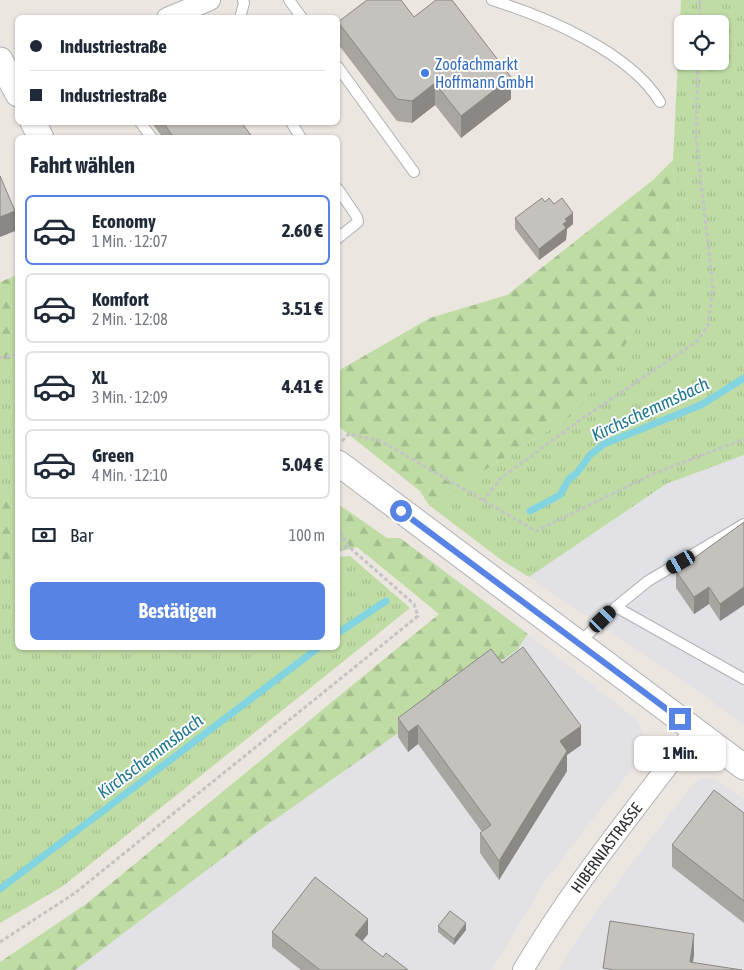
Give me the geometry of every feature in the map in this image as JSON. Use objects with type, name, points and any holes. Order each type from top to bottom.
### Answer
[{"type":"street","points":[[174,15],[210,0]]},
{"type":"street","points":[[340,466],[744,767]]},
{"type":"street","name":"HIBERNIASTRASSE","points":[[524,970],[548,928],[602,852],[694,730]]},
{"type":"lane","points":[[241,15],[243,0]]},
{"type":"lane","points":[[289,0],[300,15]]},
{"type":"lane","points":[[492,0],[525,11],[570,30],[633,70],[652,89],[660,102]]},
{"type":"lane","points":[[340,70],[414,172]]},
{"type":"lane","points":[[340,192],[357,217],[358,222],[340,236]]},
{"type":"lane","points":[[578,644],[616,607],[648,581],[744,524]]},
{"type":"lane","points":[[616,607],[744,678]]},
{"type":"path","points":[[699,15],[700,0]]},
{"type":"path","points":[[483,501],[501,478],[583,418],[696,342],[708,326],[713,288],[696,138],[698,70]]},
{"type":"path","points":[[0,358],[15,355]]},
{"type":"path","points":[[349,434],[380,441],[536,531],[653,474],[744,439]]},
{"type":"path","points":[[0,942],[75,892],[418,616],[414,604],[348,546],[340,532]]},
{"type":"path","points":[[340,550],[348,546]]},
{"type":"shaded area","points":[[744,455],[744,725],[690,685],[529,577],[666,484]]},
{"type":"shaded area","points":[[528,634],[638,721],[645,740],[640,758],[545,881],[492,970],[75,970],[257,832],[517,650]]},
{"type":"shaded area","points":[[701,778],[716,780],[744,800],[744,970],[559,970],[584,929],[630,866],[694,783]]},
{"type":"green space","points":[[681,0],[744,0],[744,455],[666,484],[529,577],[500,559],[429,505],[576,413],[678,236],[673,160],[678,70],[729,70],[729,15],[680,15]]},
{"type":"green space","points":[[673,160],[678,236],[650,310],[576,413],[429,505],[420,491],[340,428],[340,370],[430,318],[507,295],[653,180]]},
{"type":"green space","points":[[15,276],[15,365],[0,369],[0,282]]},
{"type":"green space","points":[[15,365],[15,489],[0,495],[0,369]]},
{"type":"green space","points":[[15,489],[15,570],[0,564],[0,495]]},
{"type":"green space","points":[[340,505],[387,538],[400,538],[528,634],[517,650],[257,832],[75,970],[0,970],[0,962],[86,904],[439,614],[357,547],[340,551]]},
{"type":"green space","points":[[350,556],[410,608],[63,886],[0,923],[0,564],[15,570],[15,650],[340,650],[340,557]]},
{"type":"building","points":[[367,0],[401,0],[414,17],[436,0],[452,0],[511,77],[461,116],[435,83],[412,101],[397,99],[340,25],[340,20]]},
{"type":"building","points":[[165,125],[243,125],[251,135],[172,135]]},
{"type":"building","points":[[0,176],[15,211],[0,217]]},
{"type":"building","points":[[542,198],[545,202],[549,198],[554,204],[562,198],[573,213],[565,219],[567,221],[563,224],[566,228],[539,249],[515,218]]},
{"type":"building","points":[[744,522],[744,587],[720,604],[709,587],[694,597],[676,571]]},
{"type":"building","points":[[523,647],[581,726],[560,741],[567,751],[499,861],[480,833],[491,825],[418,725],[408,732],[398,718],[491,649],[502,663]]},
{"type":"building","points":[[714,790],[744,813],[744,901],[672,845]]},
{"type":"building","points":[[315,877],[368,919],[355,935],[383,957],[386,953],[408,970],[320,970],[272,932]]},
{"type":"building","points":[[450,911],[466,923],[454,939],[438,926]]},
{"type":"building","points":[[610,921],[694,934],[690,962],[742,970],[614,970],[603,968]]},
{"type":"waterway","name":"Kirchschemmsbach","points":[[530,511],[560,495],[569,479],[577,473],[590,455],[604,444],[701,405],[744,378]]},
{"type":"waterway","name":"Kirchschemmsbach","points":[[340,632],[386,601]]},
{"type":"waterway","name":"Kirchschemmsbach","points":[[0,889],[315,650]]},
{"type":"place","name":"Zoofachmarkt Hoffmann GmbH","points":[[425,73]]},
{"type":"route","points":[[401,511],[680,719]]}]
